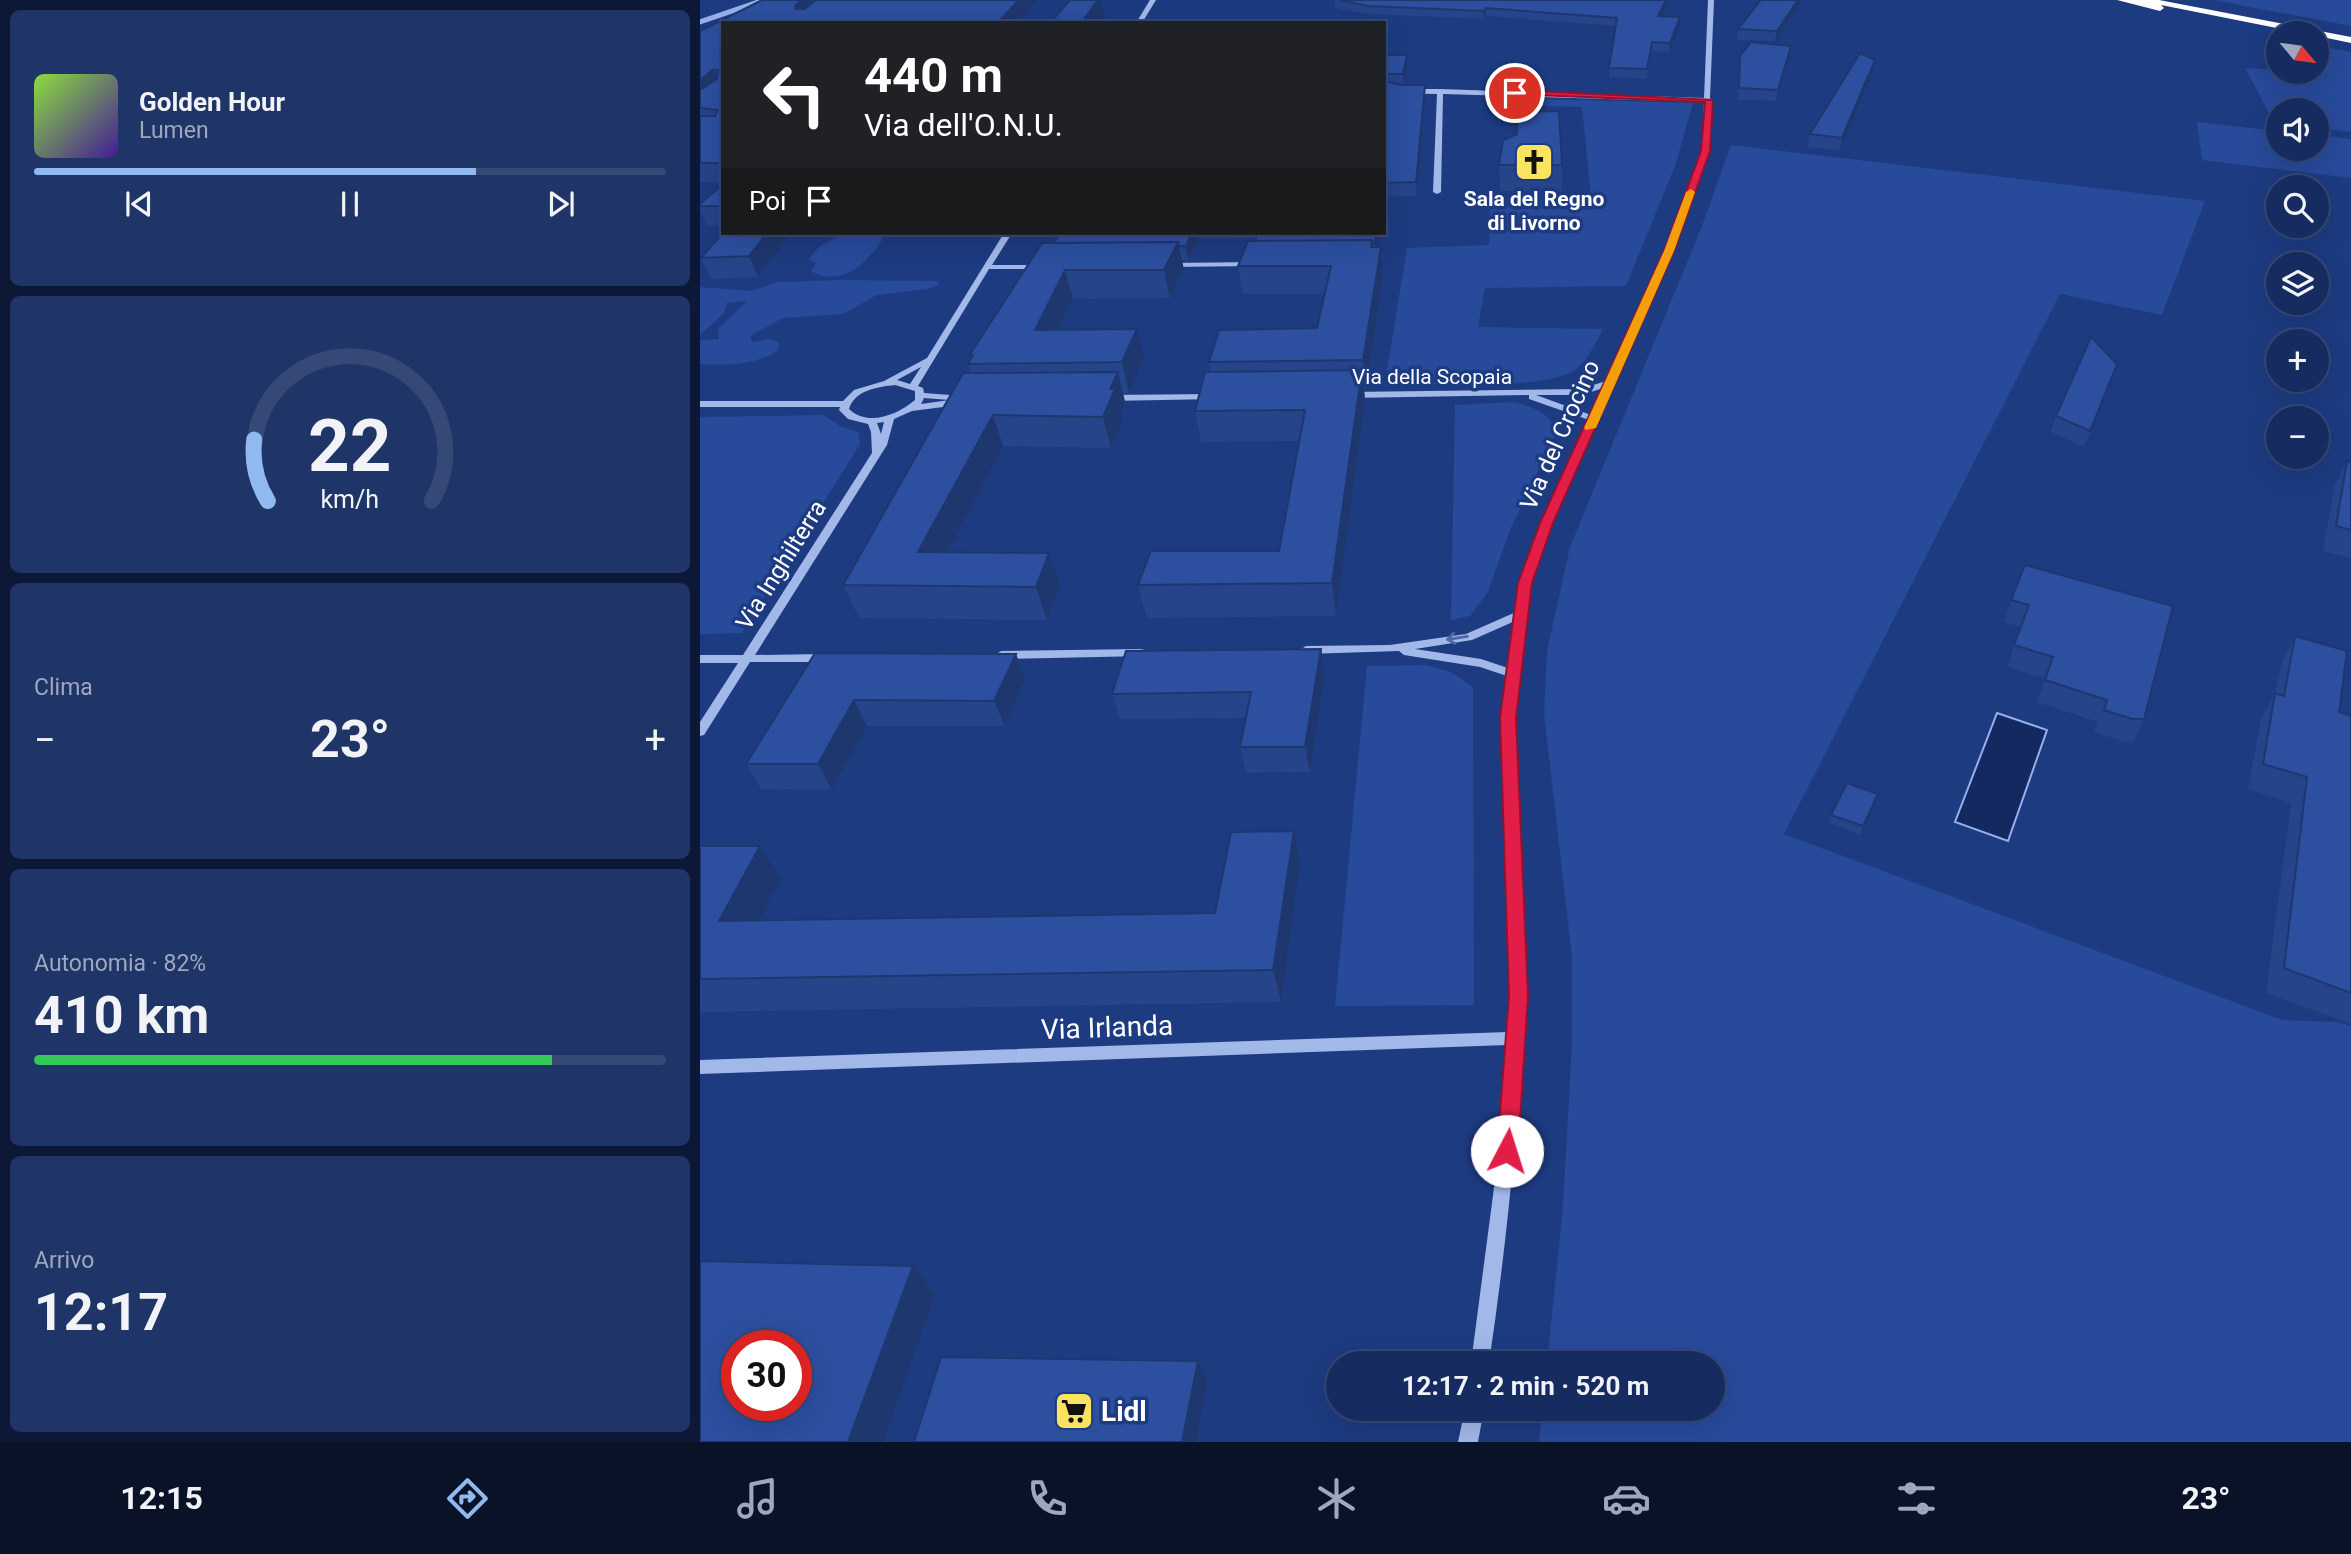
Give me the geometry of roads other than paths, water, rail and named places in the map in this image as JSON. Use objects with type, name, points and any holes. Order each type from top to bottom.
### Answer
[{"type":"highway","points":[[2121,0],[2266,28]]},
{"type":"highway","points":[[2147,0],[2351,40]]},
{"type":"highway","points":[[2329,40],[2351,45]]},
{"type":"street","points":[[1140,21],[1153,0]]},
{"type":"street","name":"Via del Crocino","points":[[1482,1351],[1504,1194],[1516,1038],[1518,986],[1508,718],[1525,583],[1547,523],[1669,251],[1706,151],[1710,0]]},
{"type":"street","points":[[1386,91],[1709,100]]},
{"type":"street","points":[[1437,192],[1440,92]]},
{"type":"street","points":[[914,385],[1007,235]]},
{"type":"street","points":[[1161,265],[1268,264]]},
{"type":"street","points":[[986,267],[1053,267]]},
{"type":"street","points":[[787,402],[854,394],[884,383],[928,360]]},
{"type":"street","points":[[854,394],[844,404],[844,410],[852,418],[871,420],[890,418],[913,408],[974,400],[922,395],[914,385],[884,383]]},
{"type":"street","name":"Via della Scopaia","points":[[1331,396],[1523,394],[1582,391],[1610,383]]},
{"type":"street","name":"Via della Scopaia","points":[[1523,394],[1594,419]]},
{"type":"street","points":[[913,408],[922,395]]},
{"type":"street","points":[[1094,398],[1220,397]]},
{"type":"street","points":[[700,404],[844,404]]},
{"type":"street","name":"Via Inghilterra","points":[[700,732],[882,445],[890,418]]},
{"type":"street","points":[[871,420],[876,432],[876,451]]},
{"type":"street","points":[[1292,650],[1390,649],[1468,637],[1520,614]]},
{"type":"street","points":[[1390,649],[1481,663],[1512,673]]},
{"type":"street","points":[[986,655],[1153,653]]},
{"type":"street","points":[[700,659],[833,657]]},
{"type":"street","name":"Via Irlanda","points":[[700,1067],[1516,1038]]},
{"type":"street","points":[[1468,1442],[1472,1421]]},
{"type":"waterway","points":[[700,22],[764,0]]},
{"type":"place","name":"Sala del Regno di Livorno","points":[[1534,162]]},
{"type":"place","name":"Lidl","points":[[1074,1411]]}]
